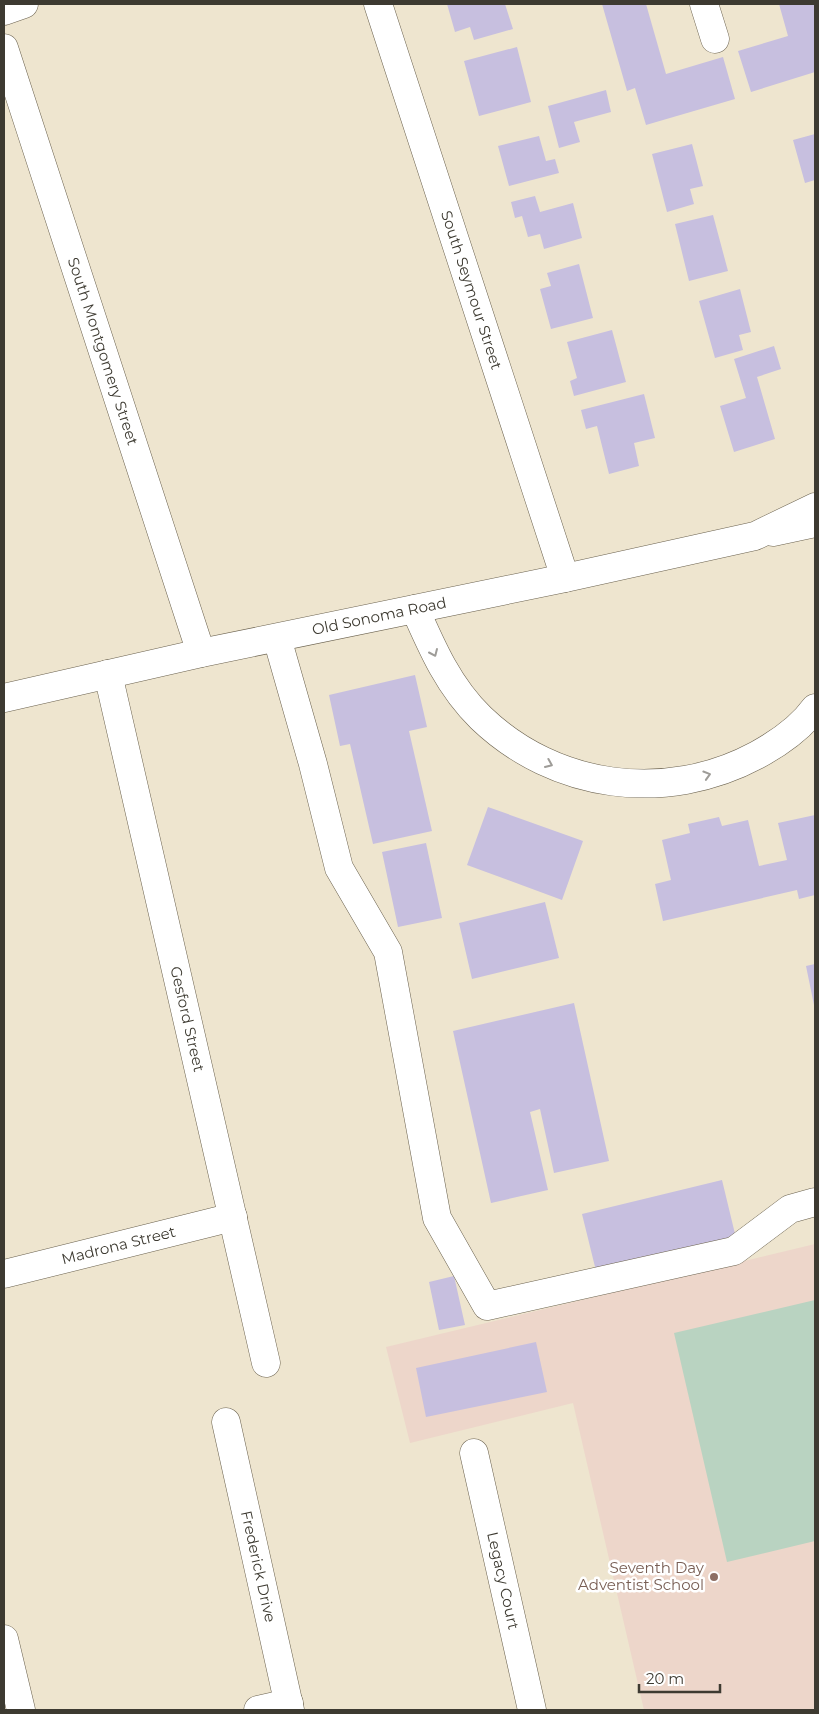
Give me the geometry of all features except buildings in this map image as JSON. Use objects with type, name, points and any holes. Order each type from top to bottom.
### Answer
[{"type":"street","points":[[4,11],[24,4]]},
{"type":"street","name":"South Seymour Street","points":[[378,4],[565,578]]},
{"type":"street","points":[[704,4],[715,39]]},
{"type":"street","name":"South Montgomery Street","points":[[4,48],[201,653]]},
{"type":"street","name":"Old Sonoma Road","points":[[755,536],[815,507]]},
{"type":"street","name":"Old Sonoma Road","points":[[4,698],[201,653],[565,578],[815,523]]},
{"type":"street","points":[[415,609],[438,662],[458,693],[480,718],[508,741],[536,758],[572,773],[614,782],[656,784],[702,777],[738,765],[779,743],[809,717],[815,708]]},
{"type":"street","points":[[277,638],[313,764],[339,868],[388,952],[437,1218],[487,1306],[734,1251],[790,1209],[815,1202]]},
{"type":"street","name":"Gesford Street","points":[[108,674],[266,1363]]},
{"type":"street","name":"Madrona Street","points":[[4,1274],[233,1217]]},
{"type":"street","name":"Frederick Drive","points":[[226,1422],[290,1707]]},
{"type":"street","name":"Legacy Court","points":[[474,1453],[532,1710]]},
{"type":"street","points":[[4,1640],[7,1668],[21,1710]]},
{"type":"street","points":[[258,1710],[290,1707]]},
{"type":"shaded area","name":"Seventh Day Adventist School","points":[[815,1244],[815,1710],[644,1710],[573,1403],[410,1443],[386,1347]]},
{"type":"green space","points":[[815,1300],[815,1541],[727,1562],[674,1333]]},
{"type":"place","name":"Seventh Day Adventist School","points":[[714,1577]]}]
